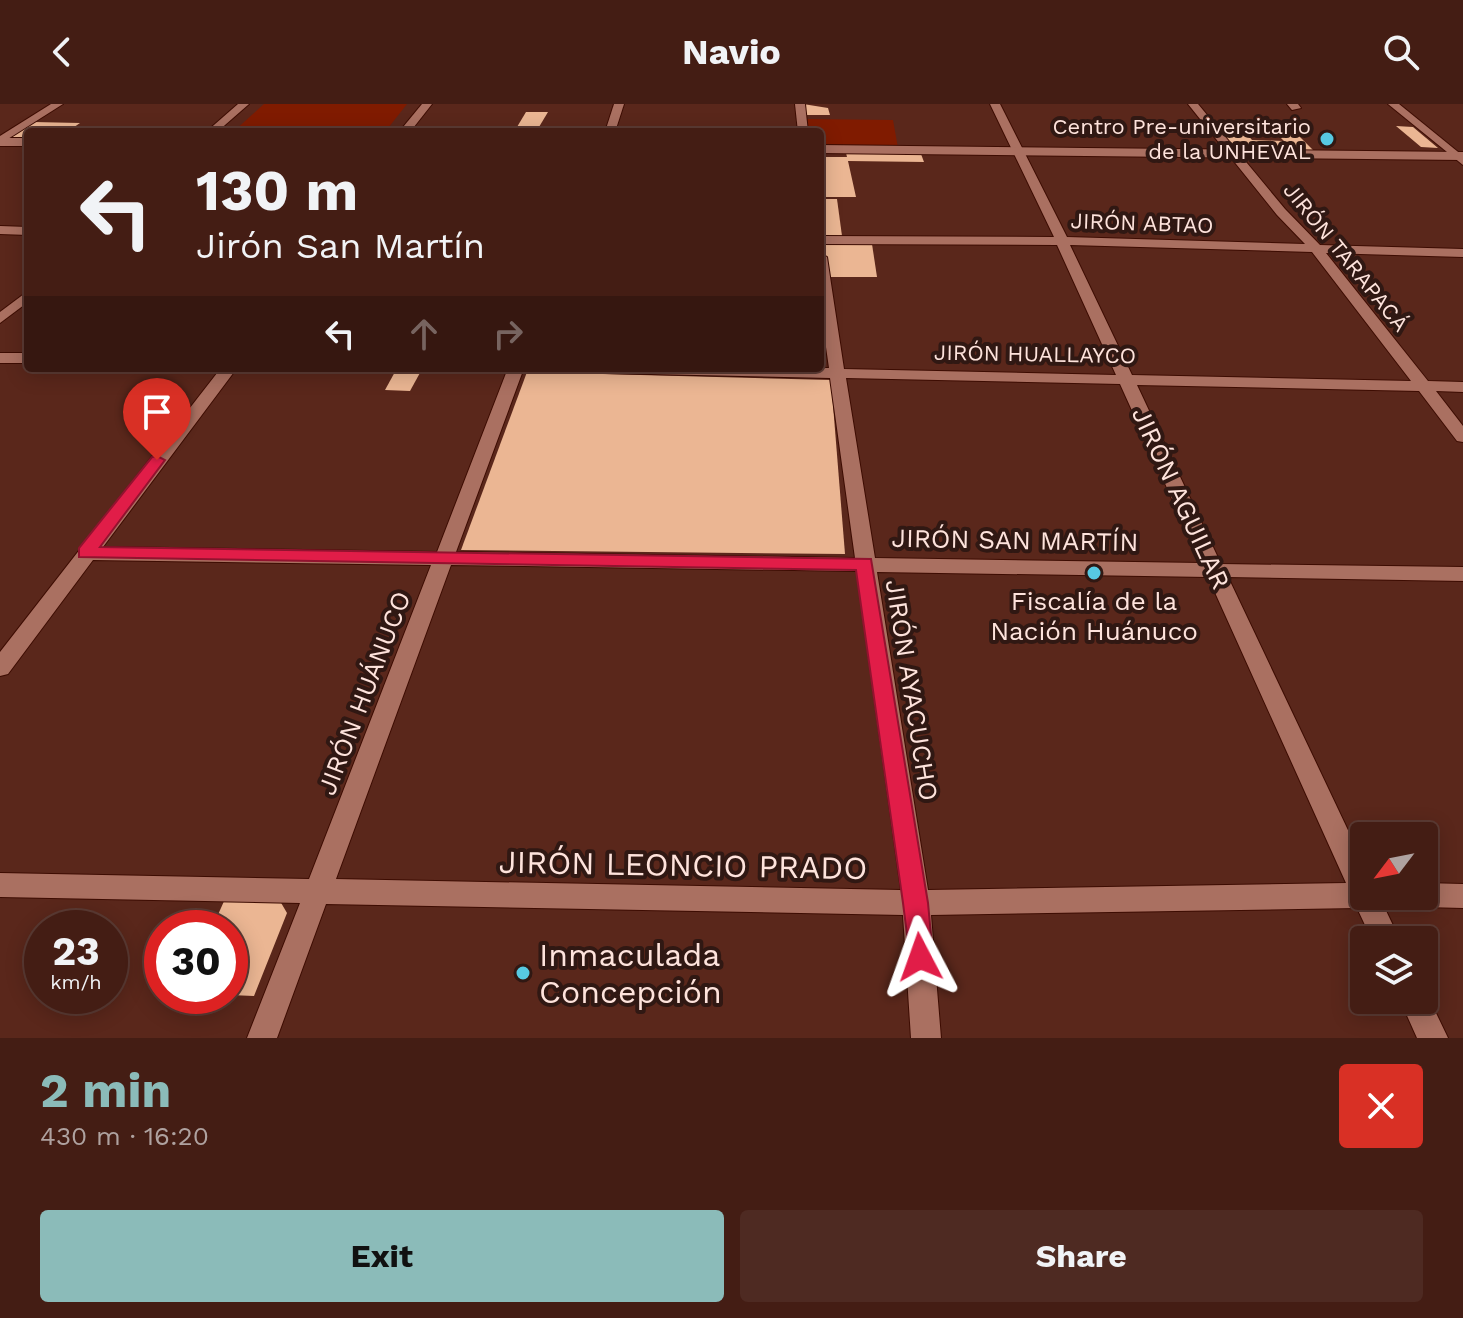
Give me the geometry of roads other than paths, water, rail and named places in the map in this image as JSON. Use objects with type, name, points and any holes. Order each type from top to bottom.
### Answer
[{"type":"street","points":[[0,141],[58,104]]},
{"type":"street","points":[[216,128],[244,104]]},
{"type":"street","points":[[407,128],[427,104]]},
{"type":"street","points":[[611,128],[619,104]]},
{"type":"street","points":[[800,104],[803,128]]},
{"type":"street","name":"JIRÓN AGUILAR","points":[[995,104],[1215,568],[1350,864]]},
{"type":"street","name":"JIRÓN TARAPACÁ","points":[[1193,104],[1281,212],[1315,247],[1463,437]]},
{"type":"street","points":[[1393,104],[1461,158]]},
{"type":"street","points":[[0,141],[24,142]]},
{"type":"street","points":[[824,149],[1461,158]]},
{"type":"street","points":[[0,230],[24,231]]},
{"type":"street","name":"JIRÓN ABTAO","points":[[824,240],[1062,241],[1463,253]]},
{"type":"street","name":"JIRÓN AYACUCHO","points":[[824,286],[916,903],[926,1038]]},
{"type":"street","points":[[0,319],[24,298]]},
{"type":"street","points":[[0,358],[24,358]]},
{"type":"street","points":[[0,668],[226,372]]},
{"type":"street","name":"JIRÓN HUÁNUCO","points":[[262,1038],[374,738],[447,558],[515,372]]},
{"type":"street","name":"JIRÓN HUALLAYCO","points":[[824,372],[1463,387]]},
{"type":"street","name":"JIRÓN SAN MARTÍN","points":[[86,553],[1463,574]]},
{"type":"street","name":"JIRÓN LEONCIO PRADO","points":[[0,885],[916,903],[1350,895]]},
{"type":"street","points":[[1438,895],[1463,896]]},
{"type":"street","points":[[1422,1014],[1433,1038]]},
{"type":"place","name":"Centro Pre-universitario de la UNHEVAL","points":[[1327,139]]},
{"type":"place","name":"Fiscalía de la Nación Huánuco","points":[[1094,573]]},
{"type":"place","name":"Inmaculada Concepción","points":[[523,973]]}]
